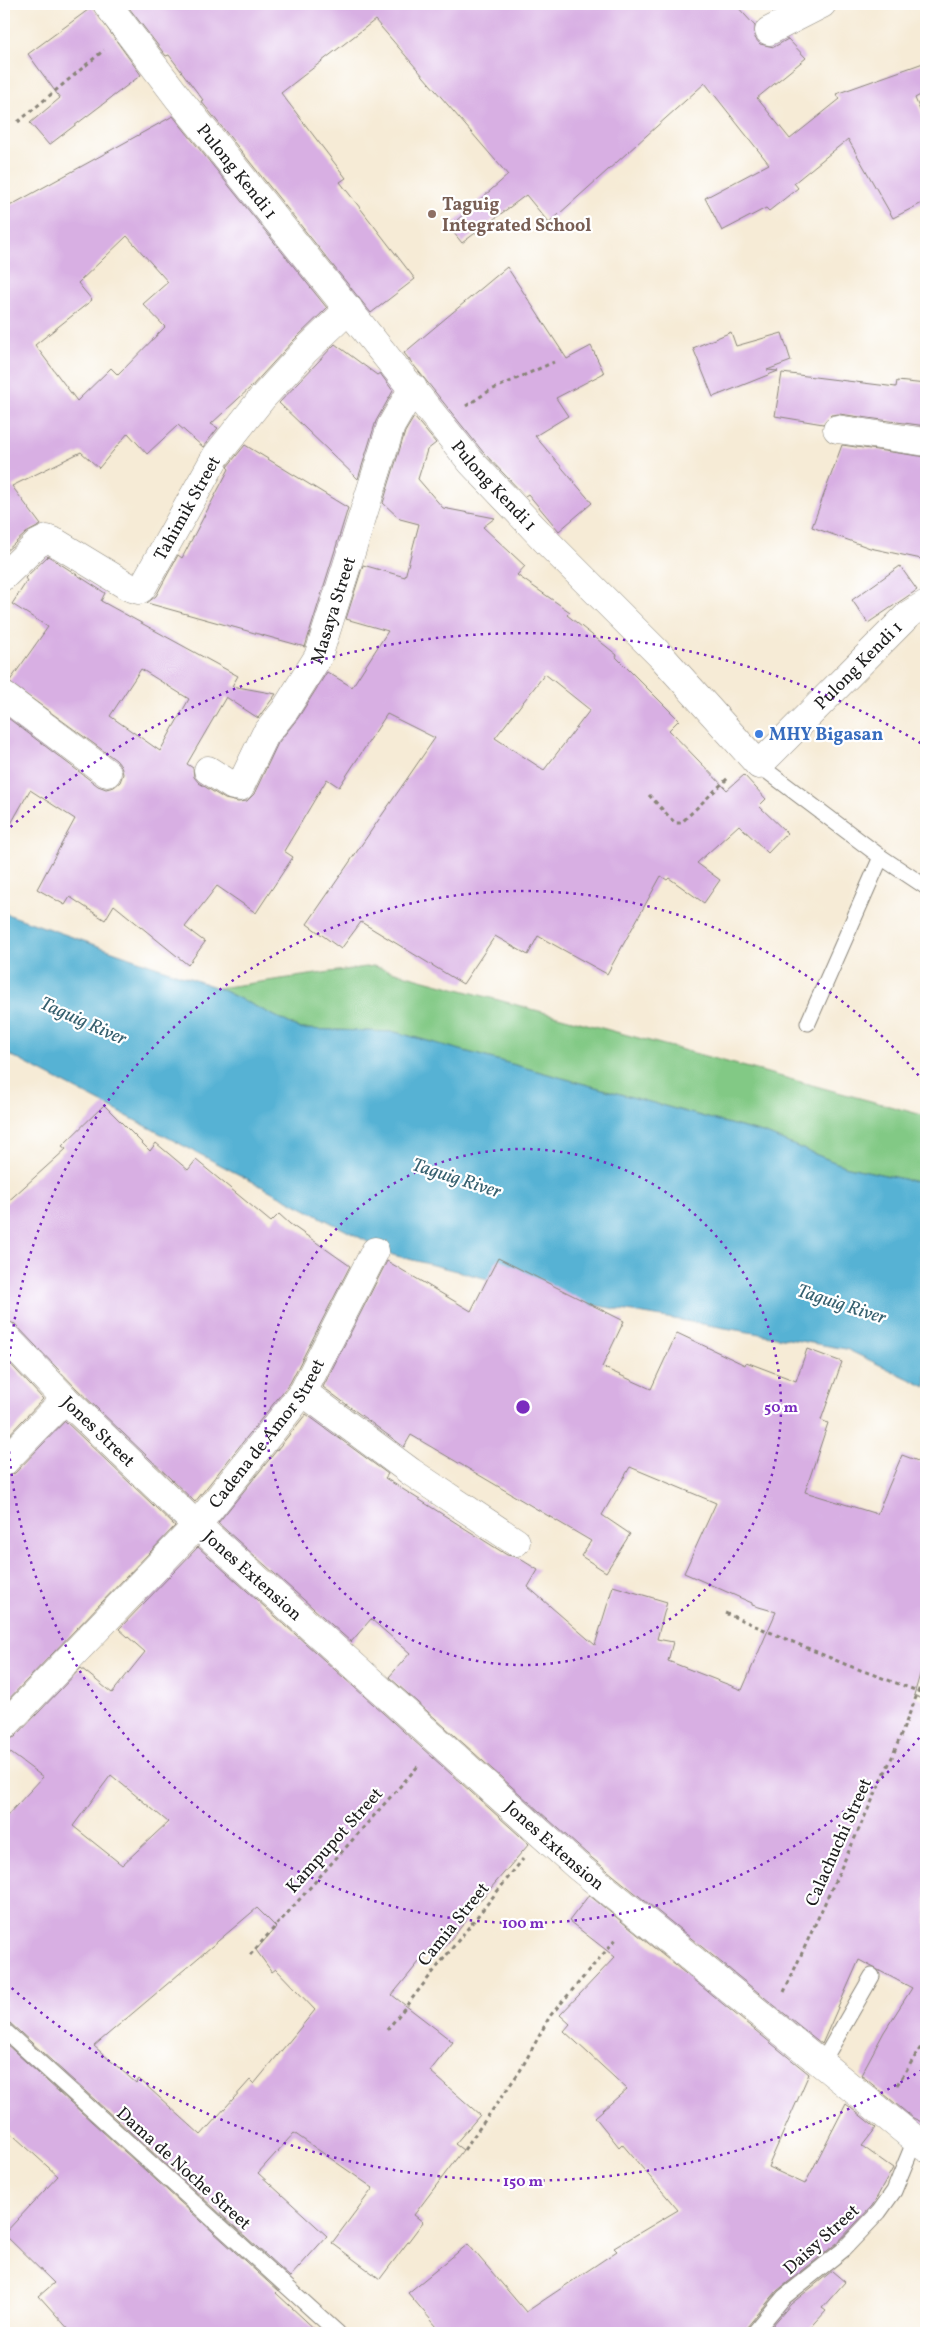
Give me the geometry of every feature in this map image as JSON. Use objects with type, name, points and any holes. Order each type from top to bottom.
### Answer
[{"type":"street","name":"Pulong Kendi 1","points":[[107,4],[179,99],[471,462],[550,545],[661,656],[755,760],[908,615],[926,604]]},
{"type":"street","points":[[770,31],[822,4]]},
{"type":"street","name":"Tahimik Street","points":[[4,576],[36,544],[47,539],[56,542],[129,587],[139,590],[142,588],[216,456],[281,377],[349,310]]},
{"type":"street","name":"Masaya Street","points":[[208,770],[233,786],[240,787],[265,736],[285,710],[318,657],[391,426],[413,388]]},
{"type":"street","points":[[837,429],[926,442]]},
{"type":"street","points":[[4,696],[107,773]]},
{"type":"street","name":"Cadena de Amor Street","points":[[4,1726],[197,1525],[303,1392],[376,1250]]},
{"type":"street","name":"Jones Street","points":[[4,1335],[65,1399],[197,1525]]},
{"type":"street","points":[[303,1392],[411,1472],[516,1542]]},
{"type":"street","points":[[4,1462],[65,1399]]},
{"type":"street","name":"Jones Extension","points":[[197,1525],[576,1866],[921,2144]]},
{"type":"lane","points":[[755,760],[882,857],[926,887]]},
{"type":"lane","points":[[808,1023],[882,857]]},
{"type":"lane","points":[[822,2064],[872,1976]]},
{"type":"lane","name":"Dama de Noche Street","points":[[4,2030],[338,2333]]},
{"type":"lane","name":"Daisy Street","points":[[754,2333],[784,2297],[843,2250],[879,2212],[894,2191],[921,2144]]},
{"type":"path","points":[[18,122],[127,30]]},
{"type":"path","points":[[440,422],[489,391],[554,362]]},
{"type":"path","points":[[649,795],[675,823],[681,823],[755,760]]},
{"type":"path","points":[[724,1613],[847,1665],[926,1694]]},
{"type":"path","name":"Calachuchi Street","points":[[770,2022],[881,1782],[926,1672]]},
{"type":"path","name":"Kampupot Street","points":[[250,1955],[439,1743]]},
{"type":"path","name":"Camia Street","points":[[387,2030],[542,1836]]},
{"type":"path","points":[[464,2150],[520,2071],[550,2016],[637,1914]]},
{"type":"path","points":[[880,2110],[926,2039]]},
{"type":"green space","points":[[373,966],[926,1116],[926,1184],[844,1166],[766,1134],[395,1032],[301,1029],[218,988]]},
{"type":"water","name":"Taguig River","points":[[4,913],[218,988],[301,1029],[395,1032],[766,1134],[844,1166],[926,1184],[926,1387],[846,1349],[587,1304],[393,1255],[4,1052]]},
{"type":"building","name":"Taguig Integrated School","points":[[126,4],[735,4],[755,26],[755,38],[760,44],[774,47],[788,39],[806,58],[757,98],[790,139],[840,99],[836,94],[926,62],[926,92],[915,98],[926,125],[926,201],[893,218],[848,139],[794,183],[798,188],[769,211],[766,208],[722,231],[705,198],[769,164],[705,83],[549,223],[526,195],[462,243],[449,227],[508,175],[375,20],[281,93],[346,178],[340,182],[415,279],[371,313],[201,101],[203,100],[169,55],[166,56]]},
{"type":"building","points":[[92,7],[141,75],[49,145],[30,123],[60,98],[28,54]]},
{"type":"building","points":[[173,116],[327,308],[294,340],[251,387],[211,424],[218,428],[203,447],[178,425],[147,454],[128,433],[99,468],[81,452],[12,486],[41,525],[26,533],[4,553],[4,209]],"holes":[[[127,236],[168,282],[143,304],[165,327],[118,375],[111,368],[77,401],[35,345],[92,300],[78,283]]]},
{"type":"building","points":[[507,267],[567,359],[591,346],[604,373],[556,398],[568,416],[535,436],[592,503],[559,531],[528,494],[525,496],[483,452],[404,353]]},
{"type":"building","points":[[731,332],[736,346],[782,333],[791,361],[767,370],[778,371],[713,397],[693,348]]},
{"type":"building","points":[[335,344],[377,375],[380,373],[393,391],[376,421],[358,479],[279,403]]},
{"type":"building","points":[[782,373],[896,387],[897,381],[926,384],[926,426],[839,414],[831,415],[823,424],[775,416]]},
{"type":"building","points":[[414,417],[436,443],[427,450],[418,479],[443,508],[495,518],[483,527],[525,566],[517,575],[570,612],[567,615],[617,655],[616,657],[679,720],[669,730],[727,790],[744,775],[766,799],[759,806],[787,833],[768,853],[739,825],[697,863],[720,880],[704,903],[669,878],[667,880],[661,876],[607,974],[538,936],[528,955],[495,936],[463,984],[361,922],[341,949],[307,924],[435,738],[387,714],[339,787],[327,779],[284,851],[293,857],[256,913],[217,886],[185,927],[205,942],[188,965],[114,905],[105,920],[70,897],[65,905],[37,889],[75,819],[30,790],[4,836],[4,724],[8,718],[98,786],[106,789],[114,787],[120,782],[123,774],[121,766],[116,760],[9,682],[48,627],[12,604],[27,581],[25,578],[48,556],[105,593],[101,601],[238,676],[232,686],[276,694],[258,718],[226,697],[187,764],[193,768],[194,777],[199,783],[225,799],[238,802],[247,801],[254,794],[278,743],[298,718],[327,672],[352,687],[388,631],[346,619],[363,565],[405,577],[419,524],[400,519],[383,503],[405,432]],"holes":[[[141,669],[189,699],[160,751],[110,716]],[[545,674],[590,710],[544,770],[495,738]]]},
{"type":"building","points":[[245,445],[348,508],[305,647],[147,603],[156,596],[178,555],[182,558],[229,469],[227,467]]},
{"type":"building","points":[[842,445],[926,457],[926,560],[870,548],[812,527]]},
{"type":"building","points":[[900,566],[917,590],[868,623],[852,600]]},
{"type":"building","points":[[104,1105],[150,1151],[156,1143],[188,1170],[196,1160],[271,1222],[279,1214],[290,1224],[350,1266],[290,1383],[195,1502],[76,1388],[15,1324],[4,1320],[4,1205],[66,1149],[62,1146]]},
{"type":"building","points":[[498,1258],[624,1321],[602,1367],[651,1389],[677,1333],[745,1365],[746,1362],[796,1381],[807,1349],[842,1362],[821,1420],[828,1423],[805,1492],[877,1514],[902,1455],[926,1464],[926,1654],[914,1695],[926,1701],[926,2124],[913,2118],[861,2075],[884,2032],[912,1988],[859,1960],[822,2044],[587,1854],[389,1677],[410,1653],[371,1619],[351,1642],[218,1523],[306,1414],[388,1474],[385,1478],[507,1555],[517,1557],[538,1570],[528,1587],[595,1645],[613,1586],[667,1602],[657,1639],[673,1642],[668,1661],[742,1690],[776,1612],[752,1605],[752,1603],[684,1573],[716,1503],[630,1467],[602,1515],[630,1534],[606,1572],[581,1556],[591,1541],[411,1435],[404,1447],[323,1387],[387,1261],[471,1311]]},
{"type":"building","points":[[4,1357],[43,1399],[4,1440]]},
{"type":"building","points":[[65,1421],[175,1526],[4,1704],[4,1477],[15,1473]]},
{"type":"building","points":[[198,1547],[529,1844],[464,1919],[466,1921],[441,1951],[433,1945],[392,1995],[453,2042],[430,2071],[480,2115],[455,2144],[463,2150],[414,2215],[423,2222],[380,2279],[332,2243],[373,2188],[294,2133],[258,2173],[327,2236],[290,2277],[10,2023],[4,2021],[4,1819],[43,1777],[4,1748],[4,1741],[15,1737],[81,1668],[112,1693],[145,1652],[119,1629]],"holes":[[[111,1775],[168,1822],[122,1865],[73,1826]],[[257,1908],[276,1927],[256,1950],[272,1972],[276,1969],[315,2010],[254,2084],[250,2080],[201,2135],[139,2079],[136,2083],[94,2046]]]},
{"type":"building","points":[[589,1895],[809,2074],[768,2167],[805,2184],[846,2104],[876,2128],[862,2146],[893,2168],[872,2206],[837,2243],[777,2291],[747,2327],[745,2333],[442,2333],[408,2293],[468,2244],[526,2312],[617,2251],[614,2248],[678,2210],[622,2144],[619,2147],[595,2117],[627,2089],[564,2031],[570,2024],[560,2015],[615,1957],[569,1921]]},
{"type":"building","points":[[4,2042],[278,2291],[276,2293],[319,2333],[72,2333],[39,2296],[54,2283],[4,2234],[58,2176],[4,2127]]},
{"type":"building","points":[[832,2271],[845,2282],[822,2308],[826,2311],[806,2333],[766,2333],[791,2304]]},
{"type":"place","name":"Taguig Integrated School","points":[[432,214]]},
{"type":"place","name":"MHY Bigasan","points":[[759,734]]}]
